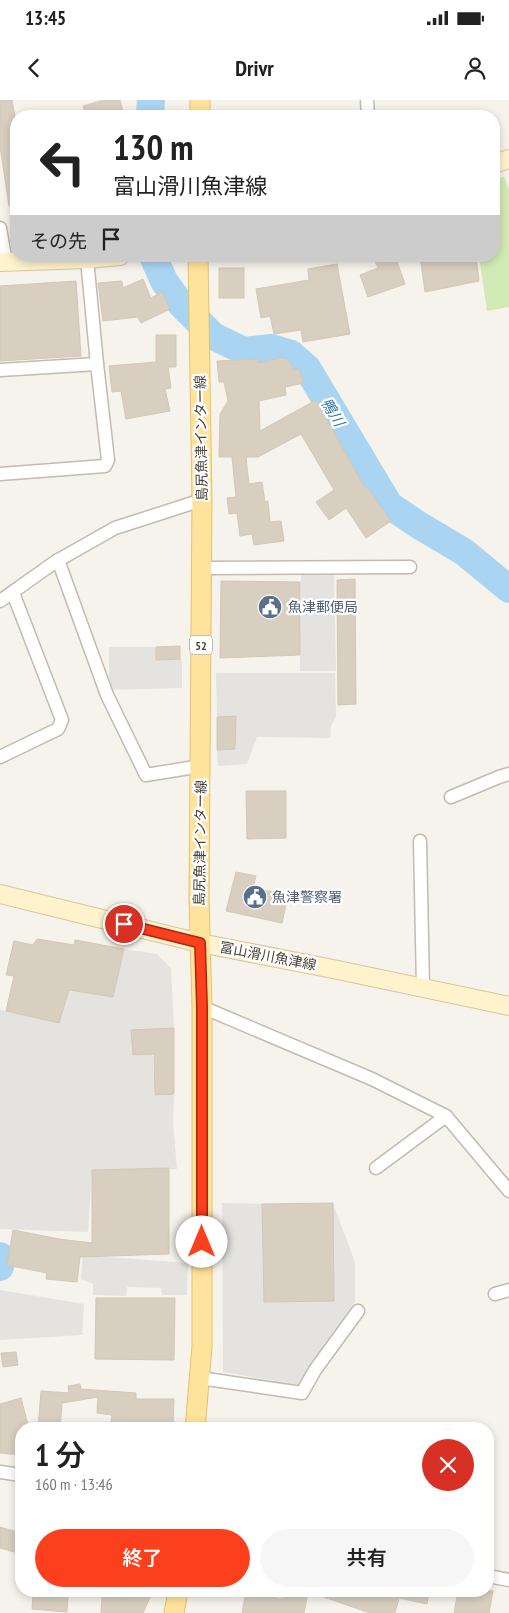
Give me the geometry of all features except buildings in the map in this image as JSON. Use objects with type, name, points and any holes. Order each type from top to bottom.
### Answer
[{"type":"main road","name":"島尻魚津インター線","points":[[196,1422],[202,1337],[202,1007],[200,943],[202,500],[198,262]]},
{"type":"main road","name":"富山滑川魚津線","points":[[0,894],[200,943],[509,1006]]},
{"type":"main road","points":[[174,1613],[177,1597]]},
{"type":"street","points":[[0,228],[3,262]]},
{"type":"street","points":[[0,474],[105,466],[108,460],[87,262]]},
{"type":"street","points":[[0,370],[97,364]]},
{"type":"street","points":[[0,601],[58,560],[115,528],[202,500]]},
{"type":"street","points":[[58,560],[108,695],[146,774],[201,766]]},
{"type":"street","points":[[202,568],[410,567]]},
{"type":"street","points":[[0,757],[58,729],[62,720],[13,593]]},
{"type":"street","points":[[451,797],[509,774]]},
{"type":"street","points":[[420,841],[423,988]]},
{"type":"street","points":[[202,1007],[372,1079],[446,1116],[509,1191]]},
{"type":"street","points":[[376,1168],[446,1116]]},
{"type":"street","points":[[495,1294],[509,1290]]},
{"type":"street","points":[[200,1378],[302,1393],[315,1370],[358,1311]]},
{"type":"street","points":[[0,1472],[15,1473]]},
{"type":"street","points":[[494,1577],[509,1580]]},
{"type":"green space","points":[[504,177],[509,189],[509,307],[487,311],[480,262],[500,262],[500,178]]},
{"type":"shaded area","points":[[301,575],[334,575],[336,671],[300,671]]},
{"type":"shaded area","points":[[109,647],[156,647],[156,660],[182,659],[182,688],[109,690]]},
{"type":"shaded area","points":[[216,673],[335,673],[336,717],[331,726],[330,738],[257,737],[247,764],[218,766],[217,750],[235,749],[236,716],[217,717]]},
{"type":"shaded area","points":[[124,949],[157,954],[171,968],[174,1028],[131,1030],[133,1055],[153,1054],[155,1095],[174,1094],[173,1122],[177,1169],[92,1170],[88,1232],[0,1229],[0,1010],[59,1023],[69,990],[113,996]]},
{"type":"shaded area","points":[[222,1203],[262,1204],[264,1302],[334,1300],[333,1203],[355,1262],[355,1302],[299,1385],[223,1372]]},
{"type":"shaded area","points":[[83,1255],[188,1263],[187,1295],[162,1295],[161,1288],[127,1287],[126,1296],[93,1295],[93,1284],[81,1279]]},
{"type":"shaded area","points":[[0,1290],[84,1304],[82,1335],[0,1340]]},
{"type":"waterway","name":"鴨川","points":[[150,110],[151,100]]},
{"type":"waterway","name":"鴨川","points":[[156,262],[164,281],[180,303],[213,336],[244,351],[271,348],[291,354],[307,368],[389,505],[464,552],[509,589]]},
{"type":"waterway","points":[[0,1256],[2,1260],[0,1267]]},
{"type":"place","name":"魚津郵便局","points":[[270,607]]},
{"type":"place","name":"魚津警察署","points":[[255,897]]},
{"type":"route","points":[[124,924],[200,943],[202,1007],[202,1242]]}]
